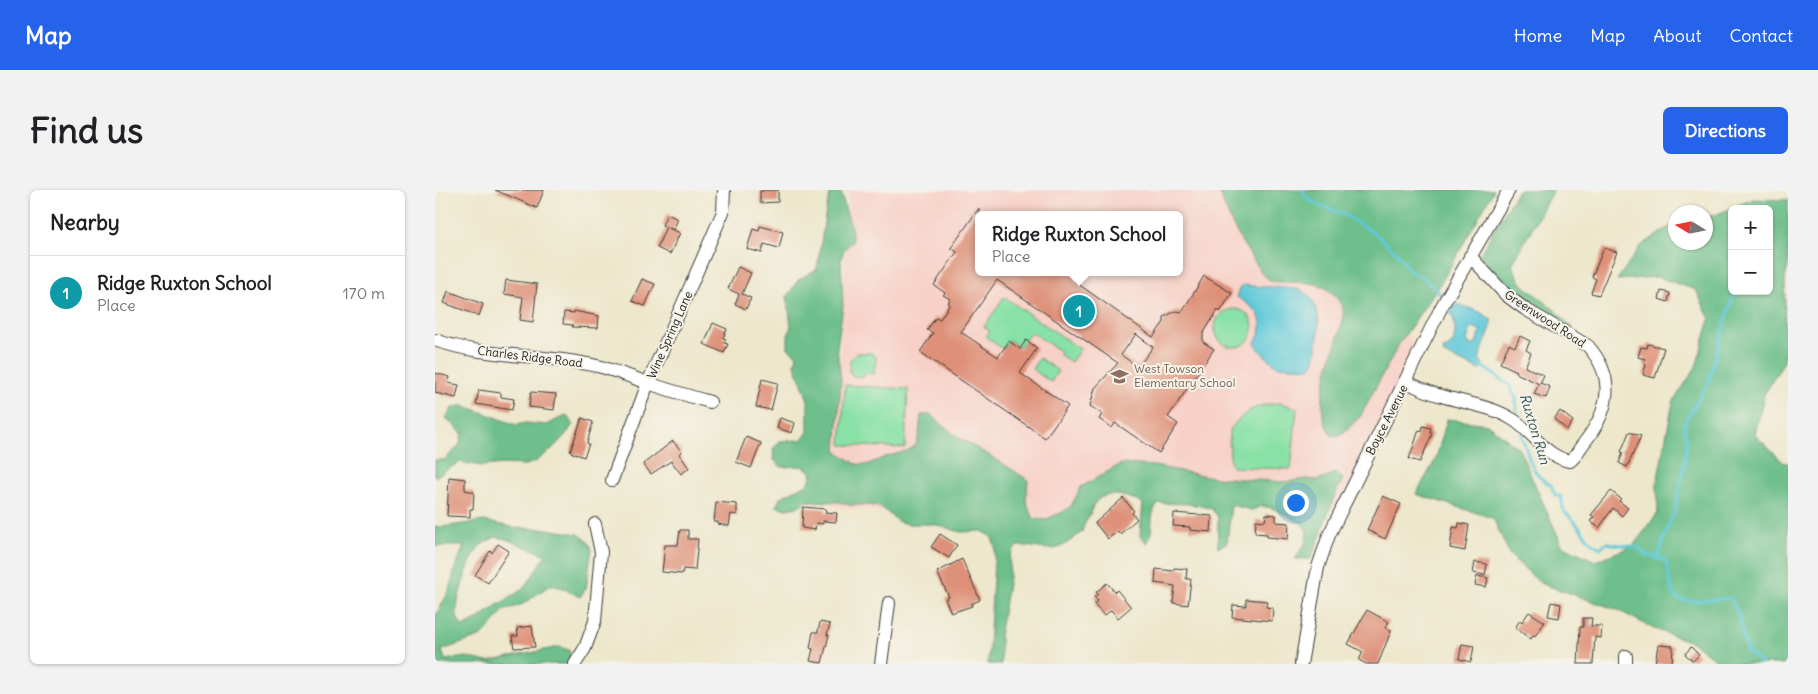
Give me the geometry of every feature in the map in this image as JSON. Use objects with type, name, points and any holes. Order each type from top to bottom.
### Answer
[{"type":"street","name":"Wine Spring Lane","points":[[613,480],[648,384],[723,212],[724,190]]},
{"type":"street","name":"Boyce Avenue","points":[[1301,664],[1318,567],[1329,535],[1445,300],[1509,190]]},
{"type":"street","name":"Greenwood Road","points":[[1406,382],[1429,392],[1512,418],[1546,450],[1562,460],[1570,461],[1577,455],[1594,430],[1607,395],[1604,374],[1594,352],[1588,346],[1506,296],[1470,256]]},
{"type":"street","name":"Charles Ridge Road","points":[[435,340],[451,346],[480,352],[559,359],[598,366],[648,384],[710,402]]},
{"type":"street","points":[[575,664],[585,648],[595,621],[601,552],[595,524]]},
{"type":"street","points":[[881,664],[889,603]]},
{"type":"shaded area","name":"West Towson Elementary School","points":[[849,190],[1272,190],[1396,311],[1414,345],[1344,511],[1088,484],[1080,528],[832,507]]},
{"type":"green space","points":[[831,190],[840,190],[852,231],[852,242],[844,250],[841,260],[843,306],[837,348],[841,380],[836,451],[856,464],[866,465],[907,451],[916,445],[921,415],[931,415],[956,436],[1028,480],[1026,501],[1034,519],[1044,520],[1063,512],[1071,506],[1081,487],[1121,464],[1154,466],[1217,478],[1285,482],[1326,478],[1335,472],[1343,479],[1311,559],[1295,559],[1306,542],[1307,532],[1302,523],[1272,508],[1262,506],[1252,510],[1231,505],[1227,542],[1218,548],[1218,517],[1211,508],[1190,504],[1158,503],[1153,513],[1150,537],[1147,543],[1140,535],[1143,503],[1125,496],[1105,496],[1099,498],[1094,504],[1082,532],[1064,545],[1053,549],[1017,546],[1010,555],[1009,577],[1000,631],[1001,664],[988,664],[995,546],[991,536],[982,531],[961,532],[933,524],[899,522],[882,508],[871,505],[806,501],[797,507],[786,509],[776,506],[781,497],[809,483],[812,473],[803,466],[781,467],[774,460],[773,449],[780,441],[801,440],[808,432],[808,400],[795,365],[797,355],[788,348],[788,336],[791,326],[787,296],[799,279],[817,269]]},
{"type":"green space","points":[[1219,190],[1494,190],[1444,278],[1399,344],[1360,417],[1342,434],[1332,436],[1326,426],[1322,406],[1329,365],[1342,322],[1342,307],[1331,292],[1318,285],[1302,282],[1279,282],[1264,276],[1230,219]]},
{"type":"green space","points":[[1518,190],[1553,190],[1512,265],[1522,284],[1556,311],[1573,329],[1515,294],[1492,275],[1480,254]]},
{"type":"green space","points":[[1753,199],[1788,200],[1788,267],[1785,278],[1784,361],[1764,395],[1755,435],[1784,463],[1788,463],[1788,664],[1722,664],[1692,642],[1654,629],[1618,610],[1540,583],[1510,555],[1493,518],[1416,494],[1436,459],[1447,419],[1487,424],[1519,449],[1562,545],[1595,561],[1633,546],[1658,513],[1657,483],[1673,402],[1696,367],[1710,319],[1696,290],[1658,277],[1617,280],[1641,246],[1668,228],[1668,250],[1713,250],[1713,215],[1728,210],[1728,295],[1773,295],[1773,205],[1739,205]]},
{"type":"green space","points":[[1004,297],[1080,349],[1071,362],[1059,354],[1060,351],[1031,332],[1020,347],[1009,340],[1003,349],[986,337],[990,331],[984,327]]},
{"type":"green space","points":[[1234,309],[1248,314],[1253,328],[1248,342],[1234,347],[1220,342],[1215,328],[1220,314]]},
{"type":"green space","points":[[857,353],[872,353],[876,357],[874,374],[866,373],[863,377],[853,376],[849,371],[850,360]]},
{"type":"green space","points":[[1039,358],[1058,371],[1051,382],[1032,369]]},
{"type":"green space","points":[[845,385],[908,389],[905,448],[841,445]]},
{"type":"green space","points":[[1280,403],[1297,408],[1291,469],[1232,467],[1229,431],[1246,413],[1256,407]]},
{"type":"green space","points":[[463,405],[516,425],[526,423],[547,425],[566,415],[573,424],[552,449],[535,462],[525,465],[503,464],[482,466],[460,462],[435,477],[435,460],[445,460],[460,444],[462,433],[446,418],[452,408]]},
{"type":"green space","points":[[484,521],[516,528],[547,529],[578,534],[587,540],[592,549],[586,588],[580,597],[561,587],[550,585],[523,604],[503,611],[482,636],[442,650],[445,660],[466,657],[487,662],[559,647],[569,650],[572,660],[570,664],[435,664],[435,617],[450,589],[455,568],[464,546],[435,546],[435,526],[441,527]],"holes":[[[496,537],[506,539],[546,555],[523,588],[462,627],[457,617],[458,601],[463,580],[471,561],[479,547],[485,542]]]},
{"type":"water","points":[[1241,286],[1299,290],[1305,292],[1310,297],[1318,315],[1319,329],[1316,357],[1310,368],[1277,366],[1261,352],[1255,343],[1261,327],[1259,316],[1255,310],[1237,297]]},
{"type":"water","points":[[1457,304],[1480,312],[1491,319],[1491,327],[1479,359],[1483,364],[1480,370],[1444,354],[1443,350],[1451,345],[1455,334],[1452,314]],"holes":[[[1474,327],[1481,331],[1476,344],[1471,346],[1467,340],[1471,329]]]},
{"type":"building","points":[[495,190],[544,190],[537,208]]},
{"type":"building","points":[[778,190],[778,202],[760,203],[760,191]]},
{"type":"building","points":[[667,214],[678,219],[673,230],[680,233],[670,254],[657,248],[666,227],[662,225]]},
{"type":"building","points":[[975,214],[975,276],[1077,276],[1074,281],[1153,337],[1164,322],[1164,317],[1176,311],[1182,312],[1204,276],[1232,293],[1220,312],[1218,310],[1203,334],[1203,342],[1214,349],[1168,417],[1178,424],[1159,453],[1115,423],[1112,428],[1099,419],[1102,414],[1090,406],[1095,388],[1118,363],[997,280],[961,332],[998,357],[1009,341],[1020,349],[1026,340],[1037,348],[1020,373],[1068,406],[1045,438],[920,352],[933,333],[927,330],[936,317],[940,319],[950,304],[948,303],[950,299],[943,295],[945,293],[934,285],[957,252],[951,248]],"holes":[[[1136,334],[1153,347],[1138,367],[1121,355]]]},
{"type":"building","points":[[760,226],[783,232],[779,248],[764,244],[762,253],[747,249],[753,229],[759,231]]},
{"type":"building","points":[[1604,248],[1617,252],[1599,295],[1591,293],[1596,279],[1592,277]]},
{"type":"building","points":[[738,267],[751,273],[742,294],[751,298],[746,309],[735,304],[739,294],[728,289]]},
{"type":"building","points":[[642,279],[655,284],[645,306],[632,301]]},
{"type":"building","points":[[506,280],[537,284],[533,322],[520,320],[523,297],[504,294]]},
{"type":"building","points":[[448,291],[483,304],[479,316],[444,303]]},
{"type":"building","points":[[1661,291],[1670,293],[1668,302],[1659,299]]},
{"type":"building","points":[[574,311],[599,316],[598,328],[572,327],[573,325],[563,324],[564,312],[574,313]]},
{"type":"building","points":[[713,323],[727,329],[723,338],[726,339],[724,343],[728,344],[724,353],[704,344]]},
{"type":"building","points":[[1520,336],[1530,341],[1526,350],[1531,353],[1525,367],[1544,375],[1540,383],[1550,387],[1546,398],[1534,394],[1539,384],[1500,363],[1509,344],[1515,347]]},
{"type":"building","points":[[1648,344],[1664,348],[1655,378],[1643,375],[1646,365],[1643,364],[1645,359],[1638,357],[1641,347],[1647,348]]},
{"type":"building","points":[[435,373],[450,377],[448,383],[459,385],[456,398],[435,393]]},
{"type":"building","points":[[762,379],[778,383],[771,410],[756,407]]},
{"type":"building","points":[[479,390],[501,393],[501,397],[514,399],[512,410],[476,404]]},
{"type":"building","points":[[531,392],[556,394],[554,410],[529,407]]},
{"type":"building","points":[[1560,411],[1573,421],[1567,430],[1554,419]]},
{"type":"building","points":[[582,418],[593,422],[587,443],[589,444],[584,457],[570,452]]},
{"type":"building","points":[[780,418],[795,423],[792,433],[777,428]]},
{"type":"building","points":[[1423,426],[1431,428],[1430,433],[1432,434],[1420,462],[1409,459],[1419,430],[1422,431]]},
{"type":"building","points":[[1629,432],[1641,436],[1627,467],[1619,463]]},
{"type":"building","points":[[746,437],[761,443],[751,468],[736,462]]},
{"type":"building","points":[[673,441],[682,452],[679,454],[689,468],[681,474],[671,461],[651,474],[643,464]]},
{"type":"building","points":[[449,477],[465,479],[465,490],[474,492],[473,509],[470,509],[470,517],[447,516]]},
{"type":"building","points":[[1611,491],[1628,508],[1622,516],[1613,508],[1599,528],[1590,521],[1594,517],[1591,515]]},
{"type":"building","points":[[1383,496],[1401,504],[1385,539],[1367,530]]},
{"type":"building","points":[[1123,498],[1134,511],[1132,513],[1137,519],[1120,534],[1118,531],[1108,539],[1095,523]]},
{"type":"building","points":[[716,502],[737,504],[737,515],[731,514],[729,526],[714,522]]},
{"type":"building","points":[[803,507],[826,509],[825,512],[837,513],[836,522],[823,521],[823,524],[816,523],[815,530],[802,528]]},
{"type":"building","points":[[1174,513],[1212,516],[1211,532],[1190,530],[1190,527],[1173,526]]},
{"type":"building","points":[[1266,514],[1276,515],[1276,522],[1289,523],[1288,539],[1267,537],[1267,534],[1255,533],[1256,520],[1265,521]]},
{"type":"building","points":[[1459,523],[1469,525],[1465,551],[1450,548],[1453,527],[1458,528]]},
{"type":"building","points":[[680,530],[688,530],[688,539],[698,539],[695,570],[683,569],[682,574],[662,572],[665,545],[678,545]]},
{"type":"building","points":[[940,534],[957,545],[949,558],[931,547]]},
{"type":"building","points":[[498,544],[509,551],[488,583],[475,575],[490,551],[492,553]]},
{"type":"building","points":[[962,559],[980,600],[971,604],[972,606],[951,613],[945,599],[949,597],[937,572]]},
{"type":"building","points":[[1475,562],[1487,564],[1485,575],[1473,573]]},
{"type":"building","points":[[1174,568],[1187,569],[1186,579],[1191,579],[1188,605],[1173,603],[1175,586],[1155,583],[1156,569],[1173,571]]},
{"type":"building","points":[[1477,576],[1488,578],[1486,587],[1475,585]]},
{"type":"building","points":[[1107,583],[1115,592],[1117,590],[1131,607],[1118,618],[1111,610],[1104,616],[1094,604],[1098,601],[1094,597],[1098,594],[1096,592]]},
{"type":"building","points":[[1246,599],[1267,601],[1266,607],[1273,608],[1272,621],[1232,617],[1233,605],[1246,606]]},
{"type":"building","points":[[1551,602],[1561,604],[1559,618],[1548,616]]},
{"type":"building","points":[[1367,610],[1389,622],[1385,628],[1391,631],[1378,664],[1366,664],[1359,660],[1363,652],[1348,644]]},
{"type":"building","points":[[1529,612],[1545,622],[1531,639],[1515,628],[1520,620],[1522,622]]},
{"type":"building","points":[[1583,618],[1592,618],[1591,626],[1602,626],[1601,638],[1595,637],[1593,664],[1578,664],[1580,627],[1583,627]]},
{"type":"building","points":[[820,622],[830,624],[822,663],[810,661],[813,649],[810,648],[813,632],[818,632]]},
{"type":"building","points":[[532,626],[535,647],[514,648],[512,636],[518,636],[517,628]]},
{"type":"building","points":[[1462,644],[1474,646],[1471,662],[1459,659]]},
{"type":"building","points":[[1658,645],[1673,646],[1672,664],[1655,664]]},
{"type":"building","points":[[1691,647],[1699,655],[1693,661],[1685,654]]},
{"type":"waterway","name":"Ruxton Run","points":[[1303,190],[1305,196],[1312,202],[1341,213],[1375,233],[1399,255],[1411,273],[1423,277],[1443,297]]},
{"type":"waterway","points":[[1658,558],[1675,510],[1681,482],[1687,443],[1684,424],[1708,383],[1733,295]]},
{"type":"waterway","name":"Ruxton Run","points":[[1448,302],[1458,311]]},
{"type":"waterway","name":"Ruxton Run","points":[[1450,313],[1455,309]]},
{"type":"waterway","name":"Ruxton Run","points":[[1480,365],[1508,384],[1516,398],[1518,419]]},
{"type":"waterway","name":"Ruxton Run","points":[[1521,433],[1534,470],[1538,476],[1551,485],[1555,495],[1561,497],[1564,512],[1574,520],[1594,545],[1600,548],[1606,543],[1637,547],[1647,555],[1666,561],[1672,591],[1678,599],[1700,601],[1730,598],[1739,615],[1747,651],[1761,664]]},
{"type":"place","name":"Ridge Ruxton School","points":[[1079,311]]},
{"type":"place","name":"West Towson Elementary School","points":[[1120,376]]}]
